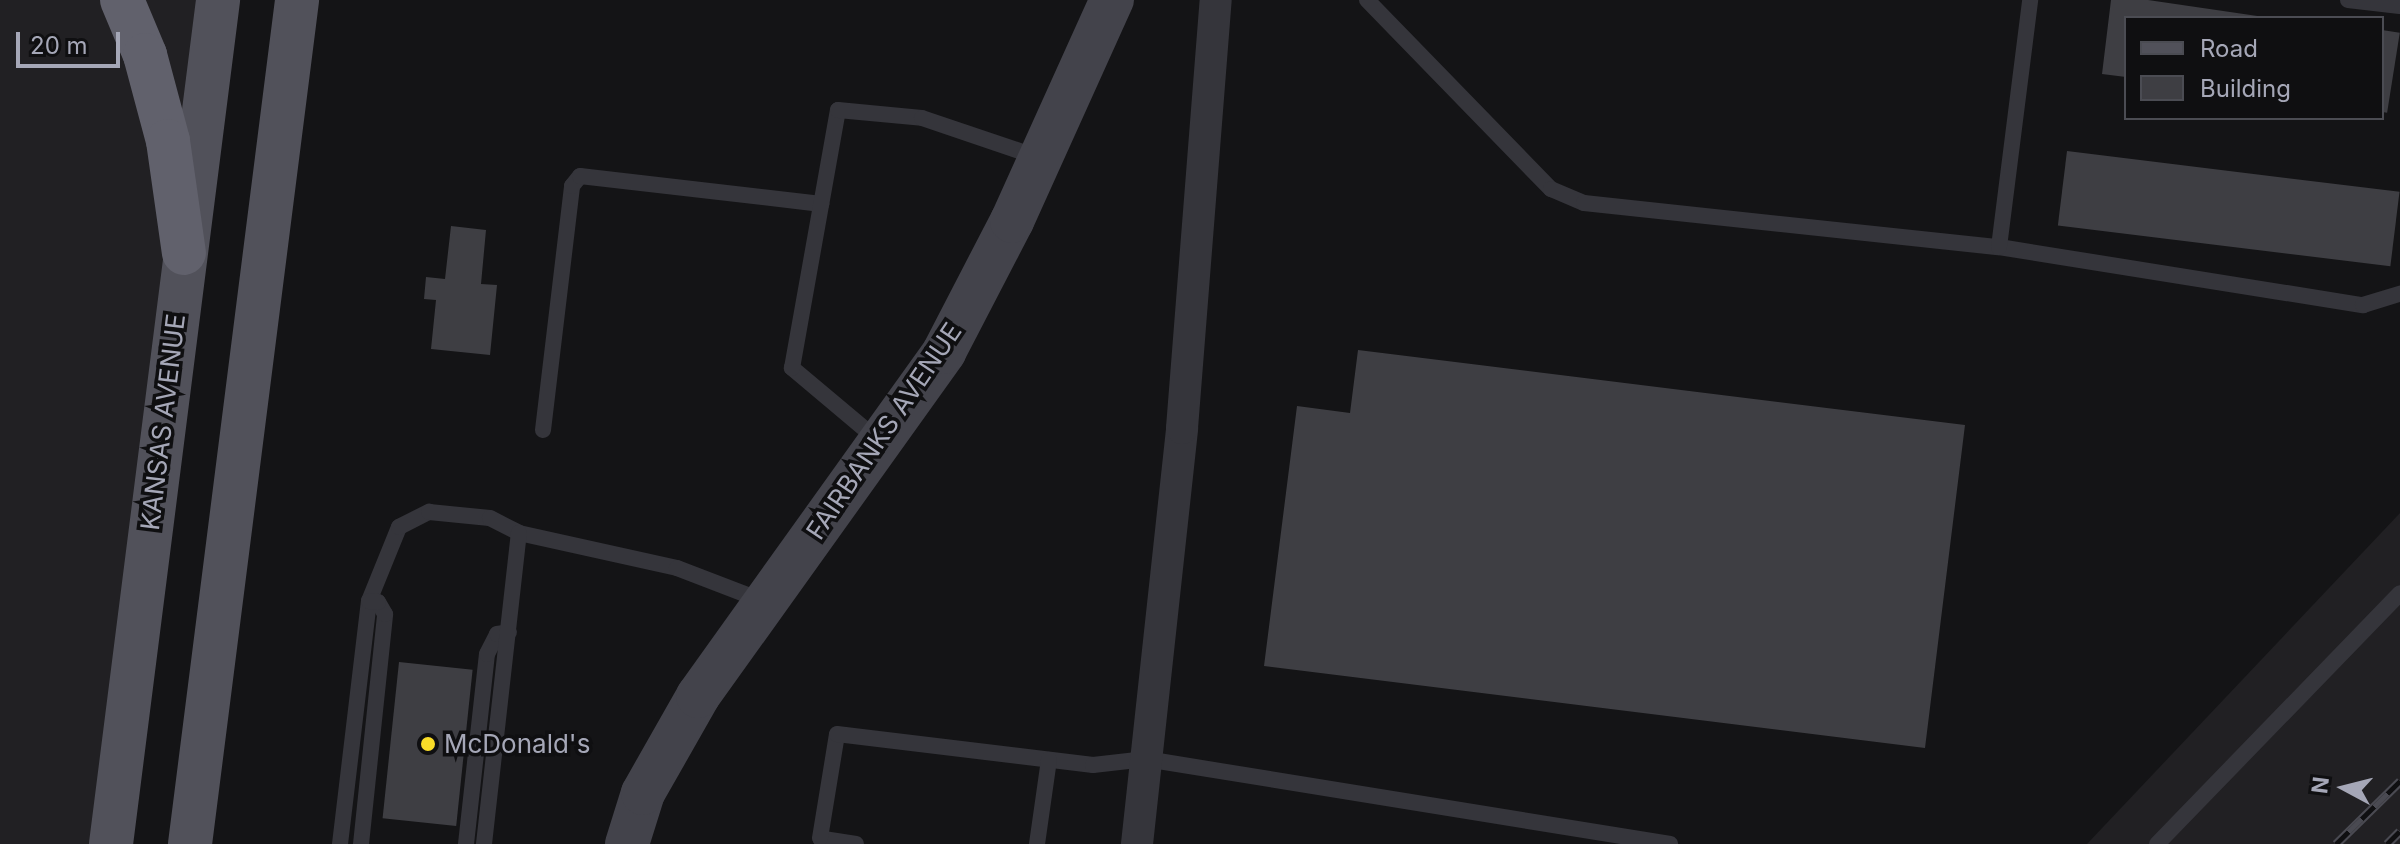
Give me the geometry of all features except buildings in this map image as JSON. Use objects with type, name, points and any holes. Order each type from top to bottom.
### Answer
[{"type":"highway","points":[[122,0],[145,55],[168,141],[184,253]]},
{"type":"main road","name":"KANSAS AVENUE","points":[[111,844],[218,0]]},
{"type":"main road","points":[[190,844],[297,0]]},
{"type":"street","name":"FAIRBANKS AVENUE","points":[[627,844],[643,793],[698,696],[944,352],[1041,158],[1112,0]]},
{"type":"street","points":[[1137,844],[1182,428],[1216,0]]},
{"type":"lane","points":[[1367,0],[1551,189],[1584,203],[1999,247],[2363,305],[2400,294]]},
{"type":"lane","points":[[1999,247],[2030,0]]},
{"type":"lane","points":[[2348,0],[2400,6]]},
{"type":"lane","points":[[880,441],[792,368],[838,110],[922,118],[1041,158]]},
{"type":"lane","points":[[543,430],[572,186],[580,176],[821,204]]},
{"type":"lane","points":[[340,844],[369,601],[399,527],[429,512],[490,518],[519,533],[677,568],[765,602]]},
{"type":"lane","points":[[484,844],[519,533]]},
{"type":"lane","points":[[2157,844],[2400,593]]},
{"type":"lane","points":[[361,844],[385,614],[378,602],[369,601]]},
{"type":"lane","points":[[466,844],[487,654],[497,634],[509,632]]},
{"type":"lane","points":[[856,844],[820,838],[837,734],[1093,765],[1146,759],[1670,844]]},
{"type":"lane","points":[[1037,844],[1049,760]]},
{"type":"shaded area","points":[[0,0],[214,0],[113,844],[0,844]]},
{"type":"shaded area","points":[[2400,513],[2400,844],[2087,844]]},
{"type":"railway","points":[[2336,844],[2400,781]]},
{"type":"railway","points":[[2387,844],[2400,831]]},
{"type":"place","name":"McDonald's","points":[[428,744]]}]
